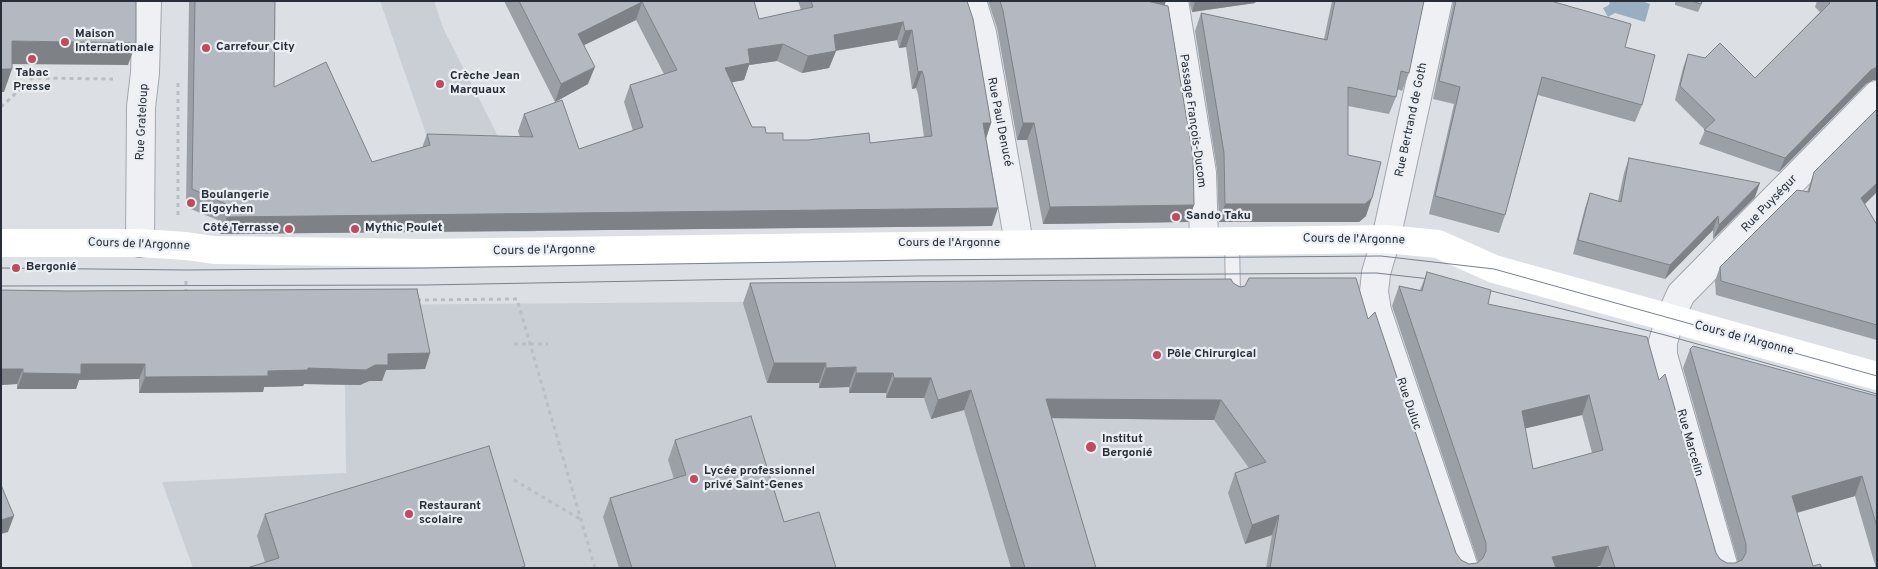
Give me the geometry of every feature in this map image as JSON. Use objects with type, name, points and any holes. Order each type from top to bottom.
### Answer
[{"type":"street","name":"Rue Grateloup","points":[[140,243],[142,107],[147,1]]},
{"type":"street","name":"Rue Paul Denucé","points":[[972,1],[982,32],[1019,244]]},
{"type":"street","name":"Passage François-Ducom","points":[[1174,1],[1202,174],[1204,240]]},
{"type":"street","name":"Rue Bertrand de Goth","points":[[1386,239],[1438,1]]},
{"type":"street","name":"Rue Puységur","points":[[1670,318],[1681,294],[1877,95]]},
{"type":"street","name":"Cours de l'Argonne","points":[[1,242],[140,243],[214,250],[425,252],[1386,239],[1438,244],[1494,269],[1877,376]]},
{"type":"street","name":"Rue Duluc","points":[[1386,239],[1376,273],[1374,292],[1377,311],[1464,568]]},
{"type":"street","name":"Rue Marcelin","points":[[1670,318],[1663,342],[1663,355],[1724,568]]},
{"type":"lane","points":[[1232,240],[1233,298]]},
{"type":"path","points":[[178,74],[178,222],[185,236],[186,301]]},
{"type":"path","points":[[1,107],[32,78],[121,79]]},
{"type":"path","points":[[416,300],[517,299],[595,568]]},
{"type":"path","points":[[514,344],[548,344]]},
{"type":"path","points":[[514,480],[580,520]]},
{"type":"shaded area","name":"Crèche Jean Marquaux","points":[[380,1],[434,1],[444,30],[499,138],[500,154],[536,232],[460,232]]},
{"type":"shaded area","points":[[1233,298],[1437,568],[193,568],[162,482],[346,473],[344,305]]},
{"type":"water","points":[[1610,1],[1642,1],[1650,4],[1645,22],[1615,13],[1608,17],[1603,8],[1609,5]]},
{"type":"building","points":[[1,1],[136,1],[136,43],[12,41],[12,69],[1,69]]},
{"type":"building","points":[[195,1],[275,1],[274,87],[326,62],[372,162],[430,145],[427,134],[533,137],[524,114],[562,100],[579,149],[643,127],[630,85],[677,70],[642,2],[578,34],[595,67],[561,84],[519,1],[754,1],[759,19],[813,7],[811,1],[967,1],[973,19],[991,123],[983,123],[998,208],[227,217],[226,204],[192,189]],"holes":[[[903,22],[905,31],[912,30],[918,72],[922,71],[924,77],[932,136],[870,143],[869,133],[808,140],[783,140],[783,133],[766,133],[765,127],[752,127],[725,68],[750,63],[748,49],[783,44],[808,56],[836,51],[834,35]]]},
{"type":"building","points":[[1000,1],[1147,1],[1168,6],[1193,157],[1194,205],[1050,207],[1034,123],[1023,123]]},
{"type":"building","points":[[1335,1],[1424,1],[1409,73],[1401,71],[1396,97],[1348,87],[1348,155],[1381,162],[1372,198],[1365,204],[1225,204],[1224,153],[1201,13],[1327,40]]},
{"type":"building","points":[[1456,1],[1551,1],[1631,24],[1625,47],[1655,55],[1642,105],[1542,77],[1505,215],[1435,196],[1460,87],[1439,81]]},
{"type":"building","points":[[1691,1],[1702,1],[1701,4]]},
{"type":"building","points":[[1828,1],[1877,1],[1877,67],[1871,70],[1785,158],[1704,130],[1715,120],[1680,86],[1688,54],[1705,58],[1720,43],[1755,78],[1830,3]]},
{"type":"building","points":[[1877,109],[1877,183],[1861,198],[1877,225],[1877,325],[1721,281],[1720,267],[1797,190],[1809,192],[1814,172]]},
{"type":"building","points":[[1629,158],[1760,183],[1719,225],[1718,216],[1670,265],[1578,240],[1590,193],[1621,202]]},
{"type":"building","points":[[1427,272],[1491,290],[1488,304],[1647,337],[1659,380],[1665,374],[1716,553],[1720,559],[1727,563],[1735,563],[1742,560],[1746,553],[1746,544],[1690,349],[1693,346],[1877,396],[1877,527],[1862,476],[1792,496],[1813,566],[1820,564],[1822,568],[1615,568],[1608,546],[1552,557],[1556,568],[1270,568],[1279,515],[1252,525],[1235,473],[1266,462],[1221,400],[1046,399],[1096,568],[1025,568],[971,390],[938,400],[931,378],[894,378],[893,373],[856,373],[856,367],[826,368],[826,363],[774,363],[750,283],[1231,279],[1233,283],[1240,287],[1245,286],[1249,278],[1356,278],[1368,319],[1375,312],[1456,553],[1461,560],[1469,564],[1477,563],[1483,558],[1486,551],[1486,543],[1399,286],[1422,291]],"holes":[[[1589,395],[1603,450],[1533,469],[1522,411]]]},
{"type":"building","points":[[417,289],[430,353],[388,354],[388,365],[375,365],[366,370],[308,368],[308,370],[268,371],[268,376],[145,377],[145,364],[81,364],[81,374],[23,373],[23,369],[1,369],[1,290]]},
{"type":"building","name":"Lycée professionnel privé Saint-Genes","points":[[751,416],[784,522],[819,512],[836,568],[632,568],[610,498],[686,475],[675,440]]},
{"type":"building","name":"Restaurant scolaire","points":[[489,446],[525,566],[520,568],[247,568],[279,558],[265,514]]},
{"type":"building","points":[[1,485],[14,516],[1,520]]},
{"type":"tram line","points":[[1,268],[186,270],[425,268],[916,260],[1381,256],[1494,269],[1877,376]]},
{"type":"tram line","points":[[1,286],[425,285],[916,276],[1376,273],[1439,280]]},
{"type":"tram line","points":[[1464,284],[1665,335],[1877,394]]},
{"type":"place","name":"Maison Internationale","points":[[65,42]]},
{"type":"place","name":"Carrefour City","points":[[206,48]]},
{"type":"place","name":"Tabac Presse","points":[[32,59]]},
{"type":"place","name":"Crèche Jean Marquaux","points":[[440,84]]},
{"type":"place","name":"Boulangerie Elgoyhen","points":[[191,203]]},
{"type":"place","name":"Sando Taku","points":[[1176,217]]},
{"type":"place","name":"Côté Terrasse","points":[[289,229]]},
{"type":"place","name":"Mythic Poulet","points":[[355,229]]},
{"type":"place","name":"Bergonié","points":[[16,268]]},
{"type":"place","name":"Pôle Chirurgical","points":[[1157,355]]},
{"type":"place","name":"Institut Bergonié","points":[[1091,447]]},
{"type":"place","name":"Lycée professionnel privé Saint-Genes","points":[[694,479]]},
{"type":"place","name":"Restaurant scolaire","points":[[409,514]]}]
